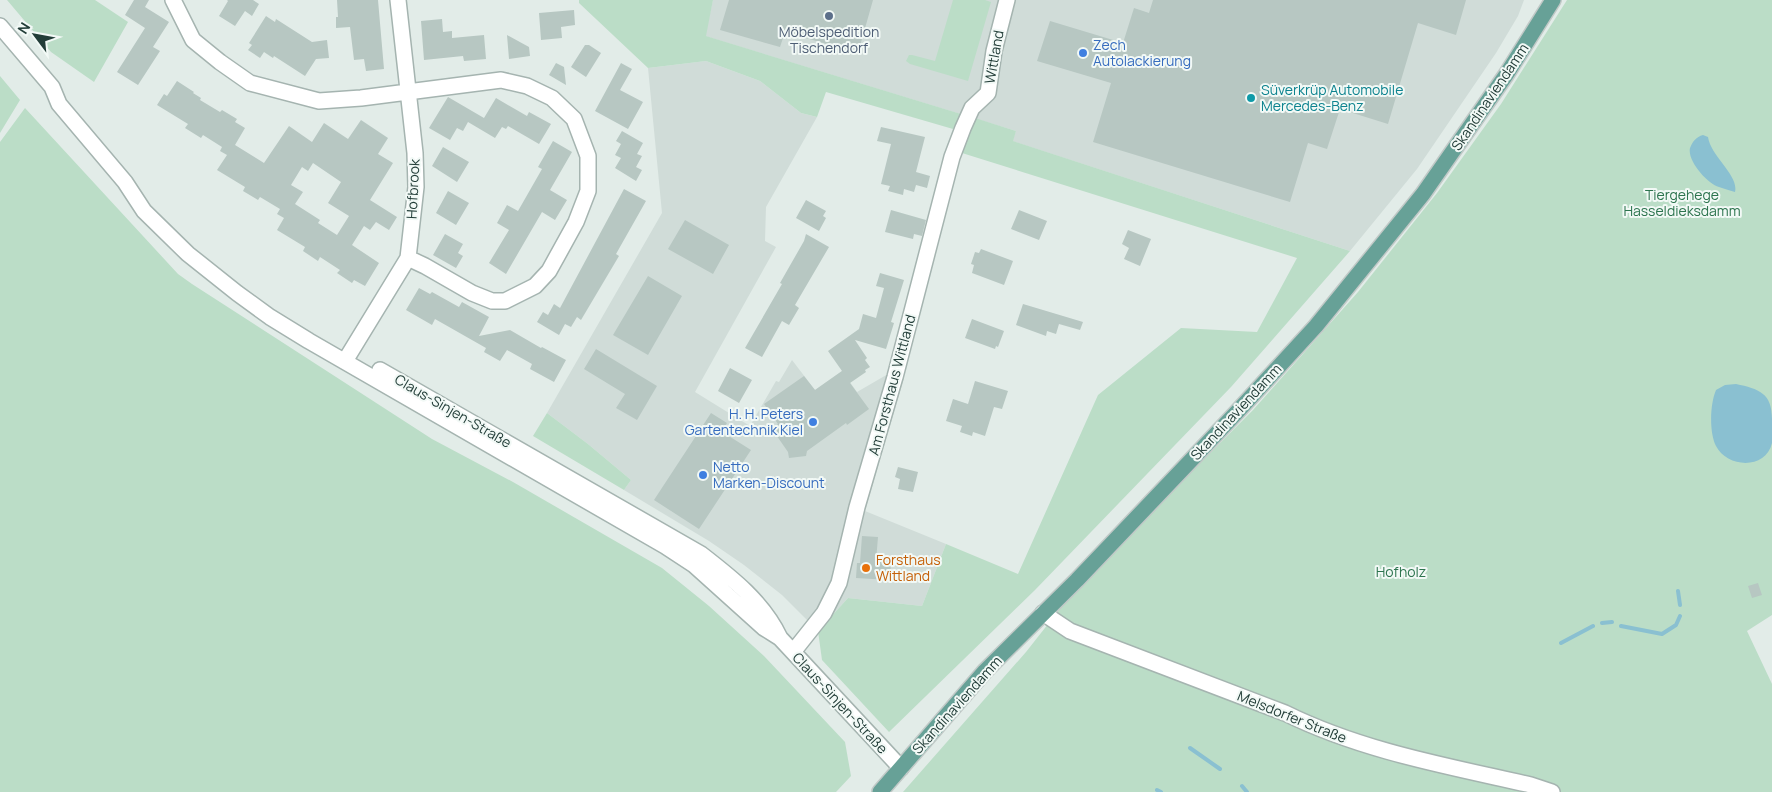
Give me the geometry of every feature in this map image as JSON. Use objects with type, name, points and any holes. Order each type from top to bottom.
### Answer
[{"type":"main road","name":"Skandinaviendamm","points":[[880,792],[984,671],[1043,613],[1237,412],[1316,326],[1423,194],[1506,75],[1553,0]]},
{"type":"street","points":[[173,0],[193,40],[250,83],[319,101],[361,98],[501,80],[527,86],[552,98],[574,119],[588,156],[588,191],[576,222],[549,271],[534,286],[505,301],[492,301],[408,258]]},
{"type":"street","name":"Hofbrook","points":[[348,357],[408,258],[416,187],[415,153],[398,0]]},
{"type":"street","name":"Wittland","points":[[972,108],[988,92],[994,52],[1007,0]]},
{"type":"street","name":"Claus-Sinjen-Straße","points":[[0,26],[52,87],[59,104]]},
{"type":"street","name":"Claus-Sinjen-Straße","points":[[0,42],[45,94],[59,104],[125,182],[144,211],[188,254],[270,317],[309,341],[348,357],[694,565],[764,628],[780,638],[901,768]]},
{"type":"street","name":"Am Forsthaus Wittland","points":[[793,652],[824,613],[839,583],[857,507],[892,386],[952,157],[972,108]]},
{"type":"street","name":"Melsdorfer Straße","points":[[1043,613],[1070,631],[1285,713],[1335,735],[1391,753],[1531,785],[1552,792]]},
{"type":"shaded area","points":[[713,0],[1524,0],[1518,16],[1496,53],[1417,169],[1350,251],[1012,141],[1016,131],[705,36]]},
{"type":"shaded area","points":[[706,61],[760,81],[801,113],[817,117],[766,207],[765,241],[776,247],[695,392],[750,426],[776,381],[779,382],[792,360],[815,390],[842,371],[857,392],[888,374],[904,378],[865,511],[946,544],[922,606],[848,598],[818,631],[782,595],[744,565],[709,541],[624,490],[631,480],[547,413],[662,213],[648,68]]},
{"type":"green space","points":[[7,0],[95,0],[128,22],[94,82],[51,52]]},
{"type":"green space","points":[[579,0],[713,0],[706,36],[961,114],[953,129],[826,92],[817,117],[801,113],[760,81],[706,61],[648,68],[579,3]]},
{"type":"green space","points":[[953,0],[985,0],[991,2],[968,81],[910,64],[906,61],[909,55],[912,55],[935,61]]},
{"type":"green space","name":"Hofholz","points":[[1567,0],[1772,0],[1772,615],[1747,631],[1772,684],[1772,792],[903,792],[1026,652],[1082,581],[1253,410],[1358,292],[1437,193],[1501,104]]},
{"type":"green space","points":[[0,76],[20,100],[0,133]]},
{"type":"green space","points":[[25,108],[178,274],[432,439],[513,482],[662,568],[709,606],[764,656],[845,742],[851,776],[836,792],[0,792],[0,142]]},
{"type":"green space","points":[[975,118],[1016,131],[1013,141],[1350,251],[1231,387],[1035,590],[889,732],[822,660],[818,631],[848,598],[922,606],[946,544],[1018,574],[1098,395],[1181,328],[1257,332],[1297,258],[962,153]]},
{"type":"green space","points":[[547,413],[631,480],[624,490],[533,436]]},
{"type":"water","points":[[1703,135],[1708,137],[1714,152],[1733,179],[1735,192],[1714,185],[1704,177],[1695,165],[1690,148],[1698,137]]},
{"type":"water","points":[[1736,384],[1757,390],[1770,403],[1772,443],[1768,452],[1755,462],[1737,462],[1729,459],[1716,446],[1712,433],[1712,403],[1716,390],[1725,385]]},
{"type":"building","points":[[134,0],[149,0],[145,7],[169,22],[153,47],[160,51],[138,85],[117,72],[145,28],[125,15]]},
{"type":"building","points":[[227,0],[253,0],[259,4],[252,16],[245,11],[235,26],[219,16]]},
{"type":"building","points":[[337,0],[378,0],[384,69],[366,71],[364,59],[354,60],[350,27],[336,28],[336,17],[338,17]]},
{"type":"building","points":[[729,0],[873,0],[858,53],[785,32],[780,47],[720,30]]},
{"type":"building","name":"Süverkrüp Automobile Mercedes-Benz","points":[[1153,0],[1466,0],[1456,35],[1418,23],[1388,124],[1340,109],[1327,149],[1308,143],[1290,202],[1093,142],[1111,83],[1037,61],[1050,21],[1123,43],[1134,8],[1149,13]]},
{"type":"building","points":[[574,10],[575,25],[561,27],[562,38],[541,40],[539,13]]},
{"type":"building","points":[[266,16],[275,22],[276,19],[312,42],[327,40],[329,58],[316,59],[305,76],[274,56],[273,58],[264,52],[260,58],[248,50],[252,45],[249,43]]},
{"type":"building","points":[[442,19],[443,32],[452,31],[452,38],[484,35],[486,59],[464,61],[463,56],[424,60],[421,21]]},
{"type":"building","points":[[507,35],[529,47],[530,56],[509,59]]},
{"type":"building","points":[[585,45],[589,45],[601,53],[586,77],[571,67]]},
{"type":"building","points":[[556,63],[564,67],[566,85],[549,75]]},
{"type":"building","points":[[621,63],[632,69],[620,90],[643,102],[628,129],[595,111]]},
{"type":"building","points":[[177,81],[194,92],[201,98],[200,100],[220,112],[222,110],[237,119],[235,122],[245,128],[235,145],[264,163],[289,126],[312,142],[324,123],[348,139],[361,120],[388,138],[378,154],[393,163],[370,200],[397,217],[389,230],[376,222],[370,230],[364,226],[352,245],[379,263],[365,286],[354,280],[352,283],[337,273],[340,270],[320,257],[318,261],[303,251],[305,247],[277,230],[284,218],[277,214],[280,209],[260,197],[258,200],[243,191],[245,187],[217,170],[227,155],[220,151],[222,147],[203,135],[201,138],[185,128],[188,124],[157,105],[164,94],[167,96]],"holes":[[[313,163],[341,182],[328,203],[349,216],[337,235],[318,223],[320,220],[295,204],[303,192],[291,185],[302,167],[308,171]]]},
{"type":"building","points":[[448,97],[484,118],[496,98],[527,116],[529,112],[551,124],[539,144],[508,126],[506,129],[502,127],[495,138],[468,122],[463,131],[457,128],[450,140],[429,128]]},
{"type":"building","points":[[881,127],[925,137],[916,172],[930,176],[927,188],[916,185],[914,192],[904,189],[903,195],[888,191],[890,186],[881,184],[891,144],[877,141]]},
{"type":"building","points":[[622,131],[643,143],[637,154],[642,156],[636,167],[642,170],[636,181],[615,168],[621,158],[615,155],[621,144],[616,141]]},
{"type":"building","points":[[553,141],[572,152],[550,190],[567,200],[555,220],[542,212],[506,274],[489,263],[509,230],[497,223],[507,205],[518,211],[542,169],[538,167]]},
{"type":"building","points":[[443,147],[469,162],[457,182],[432,166]]},
{"type":"building","points":[[624,189],[646,201],[616,254],[619,256],[581,320],[577,317],[571,327],[565,324],[559,335],[537,322],[543,312],[548,315],[554,304],[560,308]]},
{"type":"building","points":[[448,191],[469,203],[456,225],[436,213]]},
{"type":"building","points":[[806,200],[826,211],[823,216],[826,218],[819,231],[796,218]]},
{"type":"building","points":[[891,210],[926,220],[922,236],[914,234],[913,239],[885,232]]},
{"type":"building","points":[[1019,210],[1047,221],[1039,240],[1011,229]]},
{"type":"building","points":[[685,220],[729,245],[713,274],[668,249]]},
{"type":"building","points":[[1128,230],[1151,239],[1140,266],[1124,259],[1129,248],[1122,244]]},
{"type":"building","points":[[445,234],[463,244],[458,253],[463,256],[456,268],[433,255]]},
{"type":"building","points":[[806,234],[829,247],[795,305],[799,308],[789,325],[782,321],[762,357],[745,348],[782,284],[780,283],[804,241]]},
{"type":"building","points":[[981,249],[1013,261],[1004,285],[972,273],[974,265],[971,264],[975,252],[979,253]]},
{"type":"building","points":[[880,273],[904,280],[891,322],[894,323],[886,349],[855,340],[867,358],[865,360],[870,367],[850,383],[869,409],[807,451],[806,456],[789,458],[788,452],[772,429],[778,424],[764,404],[804,376],[815,390],[842,371],[828,351],[859,329],[863,314],[876,318],[884,288],[876,286]]},
{"type":"building","points":[[648,276],[682,296],[648,355],[613,335]]},
{"type":"building","points":[[419,288],[430,294],[432,292],[459,307],[462,302],[489,317],[479,336],[510,330],[566,360],[554,382],[530,369],[532,364],[507,350],[500,361],[484,352],[486,348],[435,319],[432,325],[406,310]]},
{"type":"building","points":[[1023,304],[1083,322],[1080,330],[1059,324],[1056,334],[1047,331],[1046,336],[1016,325]]},
{"type":"building","points":[[972,319],[1004,331],[998,347],[996,346],[995,349],[965,338]]},
{"type":"building","points":[[596,349],[657,386],[637,420],[616,408],[625,394],[584,369]]},
{"type":"building","points":[[730,368],[752,380],[739,403],[718,391]]},
{"type":"building","points":[[975,381],[1008,391],[1002,409],[994,407],[985,436],[973,432],[972,436],[960,432],[962,426],[946,421],[953,399],[968,404]]},
{"type":"building","name":"Netto Marken-Discount","points":[[711,413],[727,423],[722,434],[724,433],[751,450],[699,529],[654,500]]},
{"type":"building","points":[[898,467],[918,472],[913,492],[898,489],[900,479],[895,477]]},
{"type":"building","points":[[862,536],[878,537],[876,561],[891,562],[890,580],[856,578],[857,563],[860,563]]},
{"type":"building","points":[[1758,583],[1762,595],[1752,598],[1748,586]]},
{"type":"waterway","points":[[1678,591],[1680,605]]},
{"type":"waterway","points":[[1621,626],[1662,634],[1676,625],[1680,616]]},
{"type":"waterway","points":[[1602,623],[1612,622]]},
{"type":"waterway","points":[[1561,643],[1593,626]]},
{"type":"waterway","points":[[1190,748],[1220,769]]},
{"type":"waterway","points":[[1242,786],[1247,792]]},
{"type":"waterway","points":[[1157,790],[1161,792]]},
{"type":"place","name":"Möbelspedition Tischendorf","points":[[829,16]]},
{"type":"place","name":"Zech Autolackierung","points":[[1083,53]]},
{"type":"place","name":"Süverkrüp Automobile Mercedes-Benz","points":[[1251,98]]},
{"type":"place","name":"H. H. Peters Gartentechnik Kiel","points":[[813,422]]},
{"type":"place","name":"Netto Marken-Discount","points":[[703,475]]},
{"type":"place","name":"Forsthaus Wittland","points":[[866,568]]},
{"type":"park label","name":"Tiergehege Hasseldieksdamm","points":[[1682,204]]}]
